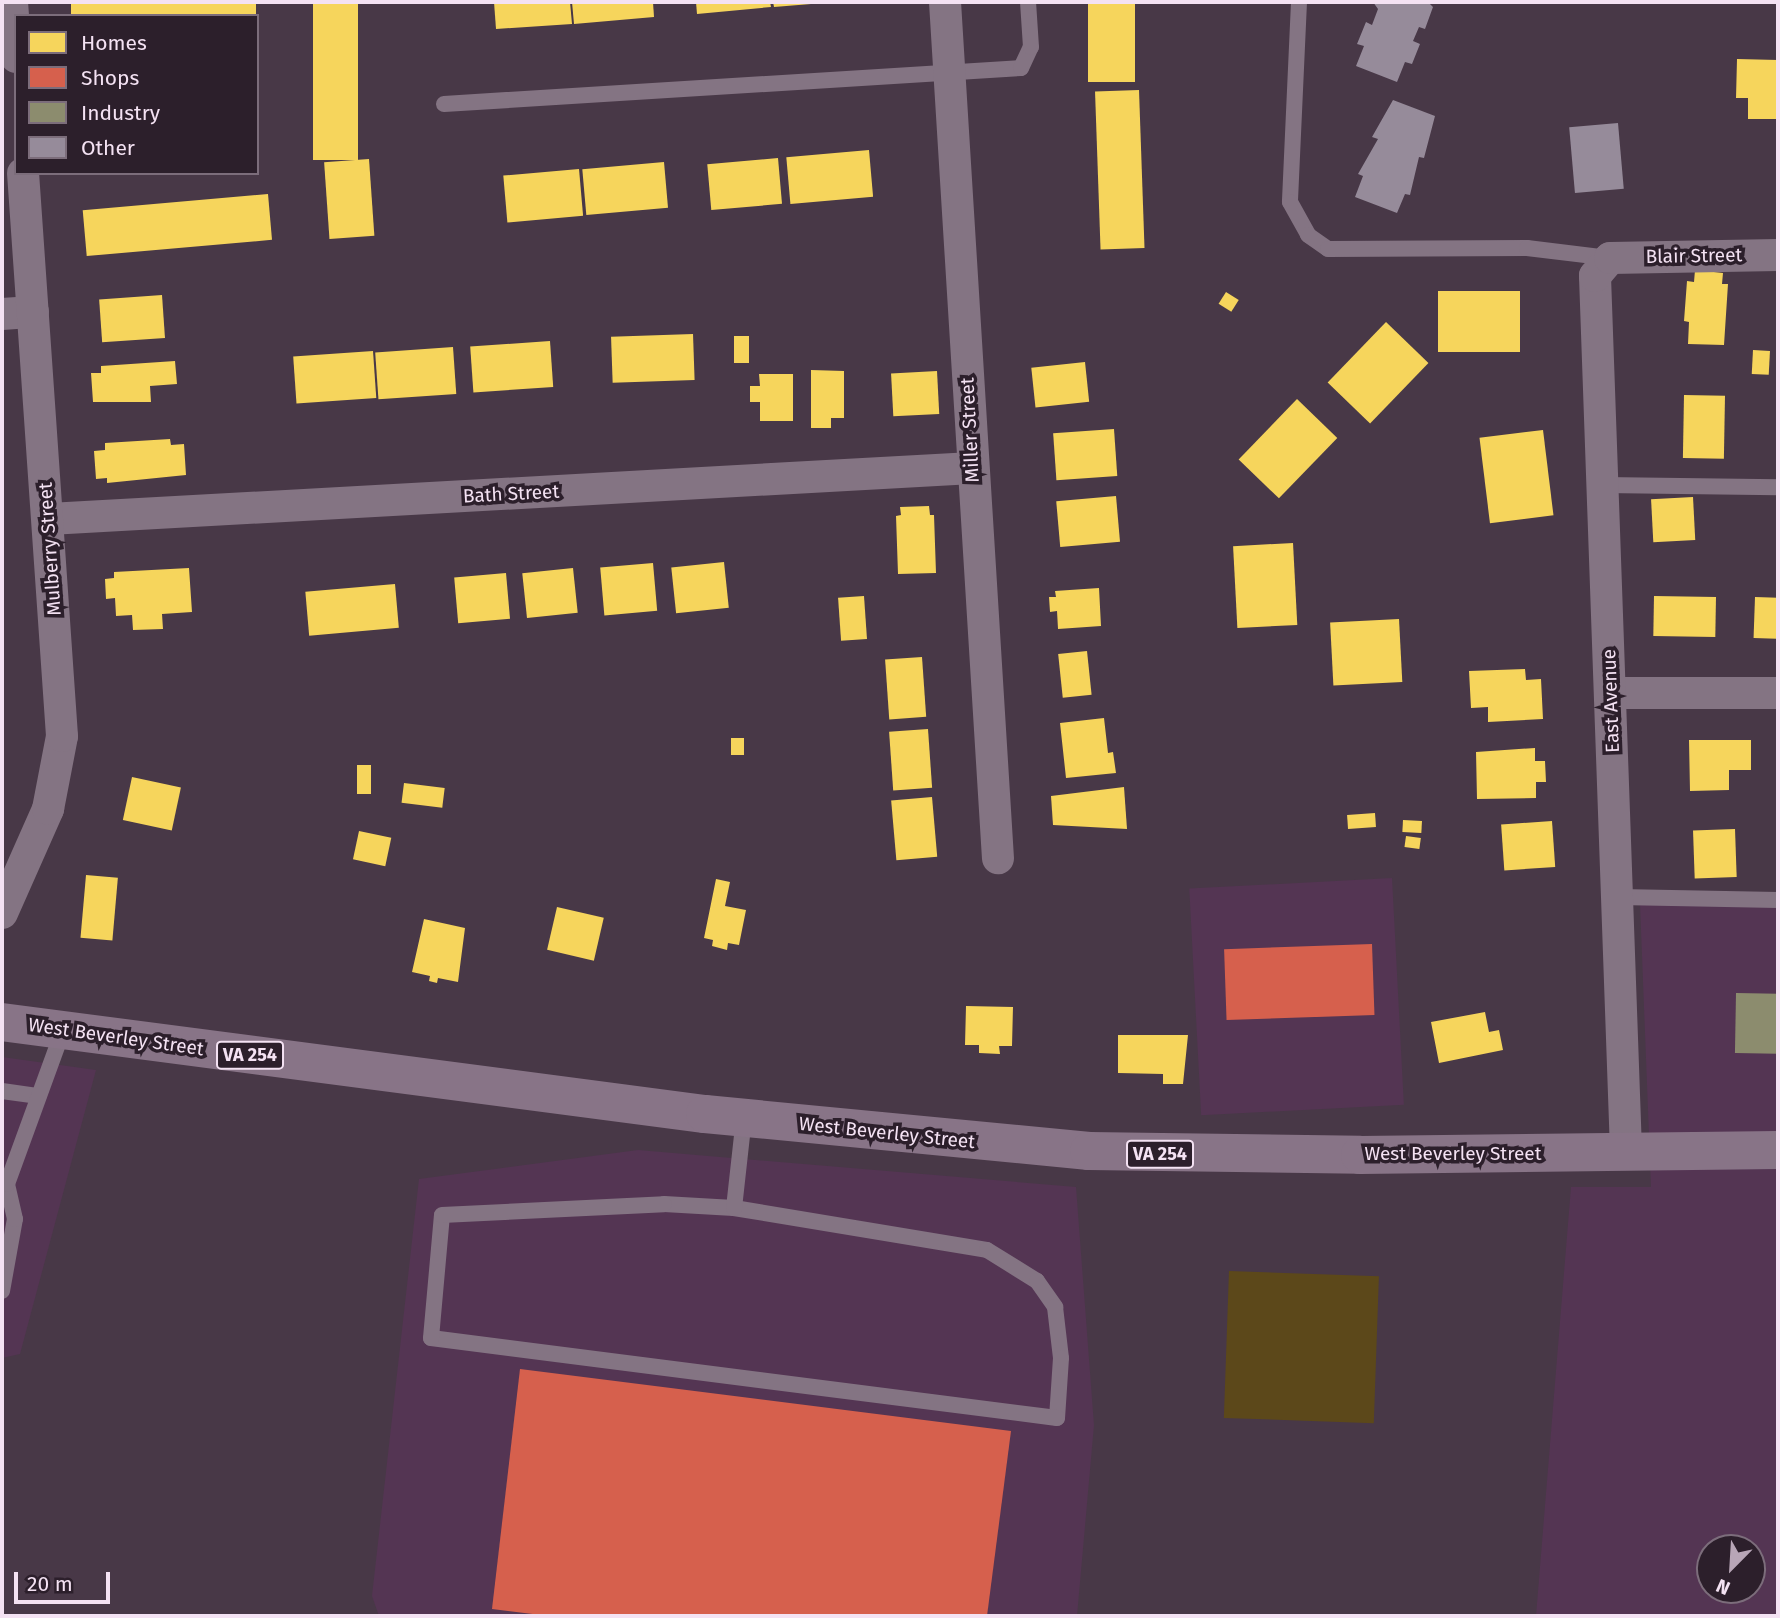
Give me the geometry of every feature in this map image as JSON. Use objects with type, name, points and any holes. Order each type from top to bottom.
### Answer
[{"type":"main road","name":"West Beverley Street","points":[[2,1022],[744,1118],[1132,1153],[1778,1150]]},
{"type":"street","points":[[12,2],[14,30]]},
{"type":"street","name":"Miller Street","points":[[945,2],[998,858]]},
{"type":"street","name":"Mulberry Street","points":[[2,913],[48,809],[61,753],[49,519],[17,313],[23,175]]},
{"type":"street","name":"Blair Street","points":[[1610,258],[1778,255]]},
{"type":"street","name":"East Avenue","points":[[1610,258],[1595,276],[1626,1151]]},
{"type":"street","name":"Bath Street","points":[[49,519],[973,468]]},
{"type":"street","points":[[1610,693],[1778,693]]},
{"type":"lane","points":[[444,104],[949,70],[1021,68],[1031,47],[1028,2]]},
{"type":"lane","points":[[1299,2],[1290,202],[1308,235],[1328,250],[1527,248],[1610,258]]},
{"type":"lane","points":[[1603,485],[1778,487]]},
{"type":"lane","points":[[1619,897],[1778,900]]},
{"type":"lane","points":[[2,1291],[15,1219],[4,1183],[63,1030]]},
{"type":"lane","points":[[2,1091],[39,1096]]},
{"type":"lane","points":[[734,1208],[744,1118]]},
{"type":"lane","points":[[664,1204],[734,1208],[987,1250],[1037,1281],[1055,1307],[1060,1358],[1057,1418],[431,1338],[442,1215],[664,1204]]},
{"type":"shaded area","points":[[1392,878],[1404,1105],[1201,1115],[1189,889]]},
{"type":"shaded area","points":[[1640,904],[1778,906],[1778,1616],[1536,1616],[1571,1187],[1651,1187]]},
{"type":"shaded area","points":[[2,1057],[96,1070],[20,1354],[2,1358]]},
{"type":"shaded area","points":[[638,1150],[1076,1187],[1094,1425],[1077,1616],[379,1616],[372,1596],[419,1179]]},
{"type":"shaded area","points":[[1229,1271],[1379,1276],[1374,1423],[1224,1418]]},
{"type":"building: Homes","points":[[71,2],[256,2],[256,14],[71,14]]},
{"type":"building: Homes","points":[[313,2],[358,2],[358,160],[313,160]]},
{"type":"building: Homes","points":[[494,2],[570,2],[572,24],[496,29]]},
{"type":"building: Homes","points":[[572,2],[653,2],[654,17],[574,24]]},
{"type":"building: Homes","points":[[696,2],[770,2],[771,7],[697,14]]},
{"type":"building: Homes","points":[[773,2],[811,2],[811,4],[774,7]]},
{"type":"building: Homes","points":[[1088,2],[1135,2],[1135,82],[1088,82]]},
{"type":"building: Homes","points":[[1737,59],[1778,60],[1778,119],[1748,119],[1748,98],[1736,98]]},
{"type":"building: Homes","points":[[1139,90],[1145,248],[1101,249],[1095,92]]},
{"type":"building: Homes","points":[[869,150],[873,197],[790,204],[786,157]]},
{"type":"building: Homes","points":[[778,158],[782,204],[711,210],[707,164]]},
{"type":"building: Homes","points":[[369,159],[374,236],[329,239],[324,162]]},
{"type":"building: Homes","points":[[664,162],[668,208],[586,215],[582,169]]},
{"type":"building: Homes","points":[[579,169],[583,216],[507,222],[503,176]]},
{"type":"building: Homes","points":[[268,194],[272,240],[87,256],[83,210]]},
{"type":"building: Homes","points":[[1695,270],[1723,273],[1722,284],[1728,284],[1724,345],[1688,344],[1689,322],[1684,321],[1687,281],[1694,282]]},
{"type":"building: Homes","points":[[1438,291],[1520,291],[1520,352],[1438,352]]},
{"type":"building: Homes","points":[[1226,292],[1239,300],[1231,312],[1219,304]]},
{"type":"building: Homes","points":[[162,295],[165,338],[102,342],[99,299]]},
{"type":"building: Homes","points":[[1386,322],[1428,363],[1370,423],[1328,382]]},
{"type":"building: Homes","points":[[693,334],[695,380],[613,383],[611,337]]},
{"type":"building: Homes","points":[[734,336],[749,336],[749,363],[734,363]]},
{"type":"building: Homes","points":[[550,341],[553,387],[473,392],[470,347]]},
{"type":"building: Homes","points":[[453,347],[456,394],[378,399],[375,352]]},
{"type":"building: Homes","points":[[1753,350],[1770,351],[1769,375],[1752,374]]},
{"type":"building: Homes","points":[[373,351],[376,398],[296,403],[293,357]]},
{"type":"building: Homes","points":[[175,361],[177,384],[150,386],[151,402],[93,402],[91,373],[101,373],[101,366]]},
{"type":"building: Homes","points":[[1085,362],[1089,402],[1035,407],[1031,368]]},
{"type":"building: Homes","points":[[811,370],[844,371],[844,418],[831,418],[831,428],[811,428]]},
{"type":"building: Homes","points":[[937,371],[939,414],[893,416],[891,373]]},
{"type":"building: Homes","points":[[759,374],[793,374],[793,421],[760,421],[760,402],[750,402],[750,386],[760,386]]},
{"type":"building: Homes","points":[[1684,395],[1725,396],[1724,459],[1683,458]]},
{"type":"building: Homes","points":[[1297,399],[1337,438],[1279,498],[1239,459]]},
{"type":"building: Homes","points":[[1114,429],[1117,476],[1056,480],[1053,433]]},
{"type":"building: Homes","points":[[1543,430],[1553,515],[1490,523],[1479,438]]},
{"type":"building: Homes","points":[[170,439],[171,445],[184,444],[186,475],[107,483],[107,478],[96,479],[94,451],[105,450],[105,443]]},
{"type":"building: Homes","points":[[1116,496],[1120,542],[1060,547],[1056,501]]},
{"type":"building: Homes","points":[[1693,497],[1695,540],[1653,542],[1651,499]]},
{"type":"building: Homes","points":[[929,506],[930,515],[934,515],[936,573],[898,574],[896,516],[901,515],[900,507]]},
{"type":"building: Homes","points":[[1293,543],[1297,625],[1237,628],[1233,546]]},
{"type":"building: Homes","points":[[724,562],[729,608],[676,613],[671,568]]},
{"type":"building: Homes","points":[[653,563],[657,611],[604,615],[600,568]]},
{"type":"building: Homes","points":[[189,568],[192,612],[162,614],[163,629],[133,630],[132,615],[116,616],[115,598],[106,599],[105,579],[114,578],[114,572]]},
{"type":"building: Homes","points":[[573,568],[578,613],[527,618],[522,573]]},
{"type":"building: Homes","points":[[506,573],[510,619],[458,623],[454,578]]},
{"type":"building: Homes","points":[[395,584],[399,628],[309,636],[305,592]]},
{"type":"building: Homes","points":[[1099,588],[1101,626],[1058,629],[1057,611],[1050,612],[1049,597],[1056,597],[1055,591]]},
{"type":"building: Homes","points":[[864,596],[867,639],[841,641],[838,598]]},
{"type":"building: Homes","points":[[1654,596],[1716,597],[1715,637],[1653,636]]},
{"type":"building: Homes","points":[[1755,597],[1778,598],[1777,639],[1754,638]]},
{"type":"building: Homes","points":[[1399,619],[1402,682],[1333,686],[1330,623]]},
{"type":"building: Homes","points":[[1087,651],[1092,695],[1063,698],[1058,654]]},
{"type":"building: Homes","points":[[922,657],[926,717],[889,719],[885,660]]},
{"type":"building: Homes","points":[[1525,669],[1526,680],[1541,679],[1543,719],[1488,722],[1488,707],[1471,708],[1469,671]]},
{"type":"building: Homes","points":[[1104,718],[1108,753],[1113,752],[1116,773],[1066,778],[1060,723]]},
{"type":"building: Homes","points":[[928,729],[932,788],[893,791],[889,732]]},
{"type":"building: Homes","points":[[731,738],[744,738],[744,755],[731,755]]},
{"type":"building: Homes","points":[[1689,740],[1751,740],[1751,770],[1729,770],[1729,790],[1690,791]]},
{"type":"building: Homes","points":[[1535,748],[1535,761],[1545,761],[1546,782],[1536,782],[1536,798],[1477,799],[1476,752]]},
{"type":"building: Homes","points":[[357,765],[371,765],[371,794],[357,794]]},
{"type":"building: Homes","points":[[132,777],[181,787],[172,830],[123,820]]},
{"type":"building: Homes","points":[[404,783],[445,788],[442,808],[402,803]]},
{"type":"building: Homes","points":[[1124,787],[1127,829],[1053,825],[1051,796]]},
{"type":"building: Homes","points":[[932,797],[937,857],[896,860],[891,801]]},
{"type":"building: Homes","points":[[1375,813],[1376,827],[1348,829],[1347,815]]},
{"type":"building: Homes","points":[[1403,820],[1422,821],[1421,833],[1402,832]]},
{"type":"building: Homes","points":[[1552,821],[1555,867],[1504,870],[1501,825]]},
{"type":"building: Homes","points":[[1735,829],[1737,877],[1695,878],[1693,830]]},
{"type":"building: Homes","points":[[359,831],[391,838],[385,866],[353,859]]},
{"type":"building: Homes","points":[[1406,836],[1421,838],[1419,849],[1404,847]]},
{"type":"building: Homes","points":[[86,875],[118,878],[112,941],[81,938]]},
{"type":"building: Homes","points":[[716,879],[730,882],[725,906],[746,910],[739,945],[728,943],[727,950],[712,946],[713,940],[704,938]]},
{"type":"building: Homes","points":[[557,907],[604,918],[594,961],[547,950]]},
{"type":"building: Homes","points":[[424,919],[465,928],[458,982],[438,978],[437,983],[429,981],[430,976],[412,972]]},
{"type":"building: Homes","points":[[966,1006],[1013,1007],[1012,1046],[999,1046],[1000,1054],[979,1053],[979,1045],[965,1045]]},
{"type":"building: Homes","points":[[1485,1012],[1489,1032],[1499,1030],[1503,1050],[1439,1063],[1431,1022]]},
{"type":"building: Homes","points":[[1118,1035],[1188,1035],[1183,1084],[1163,1084],[1163,1074],[1118,1073]]},
{"type":"building: Shops","points":[[1372,944],[1374,1015],[1227,1020],[1224,949]]},
{"type":"building: Shops","points":[[520,1369],[1011,1431],[987,1616],[549,1616],[492,1609]]},
{"type":"building: Industry","points":[[1736,993],[1778,994],[1777,1054],[1735,1053]]},
{"type":"building: Other","points":[[1373,2],[1428,2],[1433,7],[1425,29],[1419,27],[1413,41],[1420,44],[1412,64],[1405,62],[1397,82],[1356,66],[1364,46],[1357,44],[1366,22],[1372,25],[1378,9]]},
{"type":"building: Other","points":[[1393,100],[1435,116],[1424,158],[1419,157],[1410,195],[1405,194],[1397,213],[1355,197],[1363,176],[1358,174],[1378,139],[1372,137]]},
{"type":"building: Other","points":[[1618,123],[1624,189],[1575,193],[1569,127]]}]
